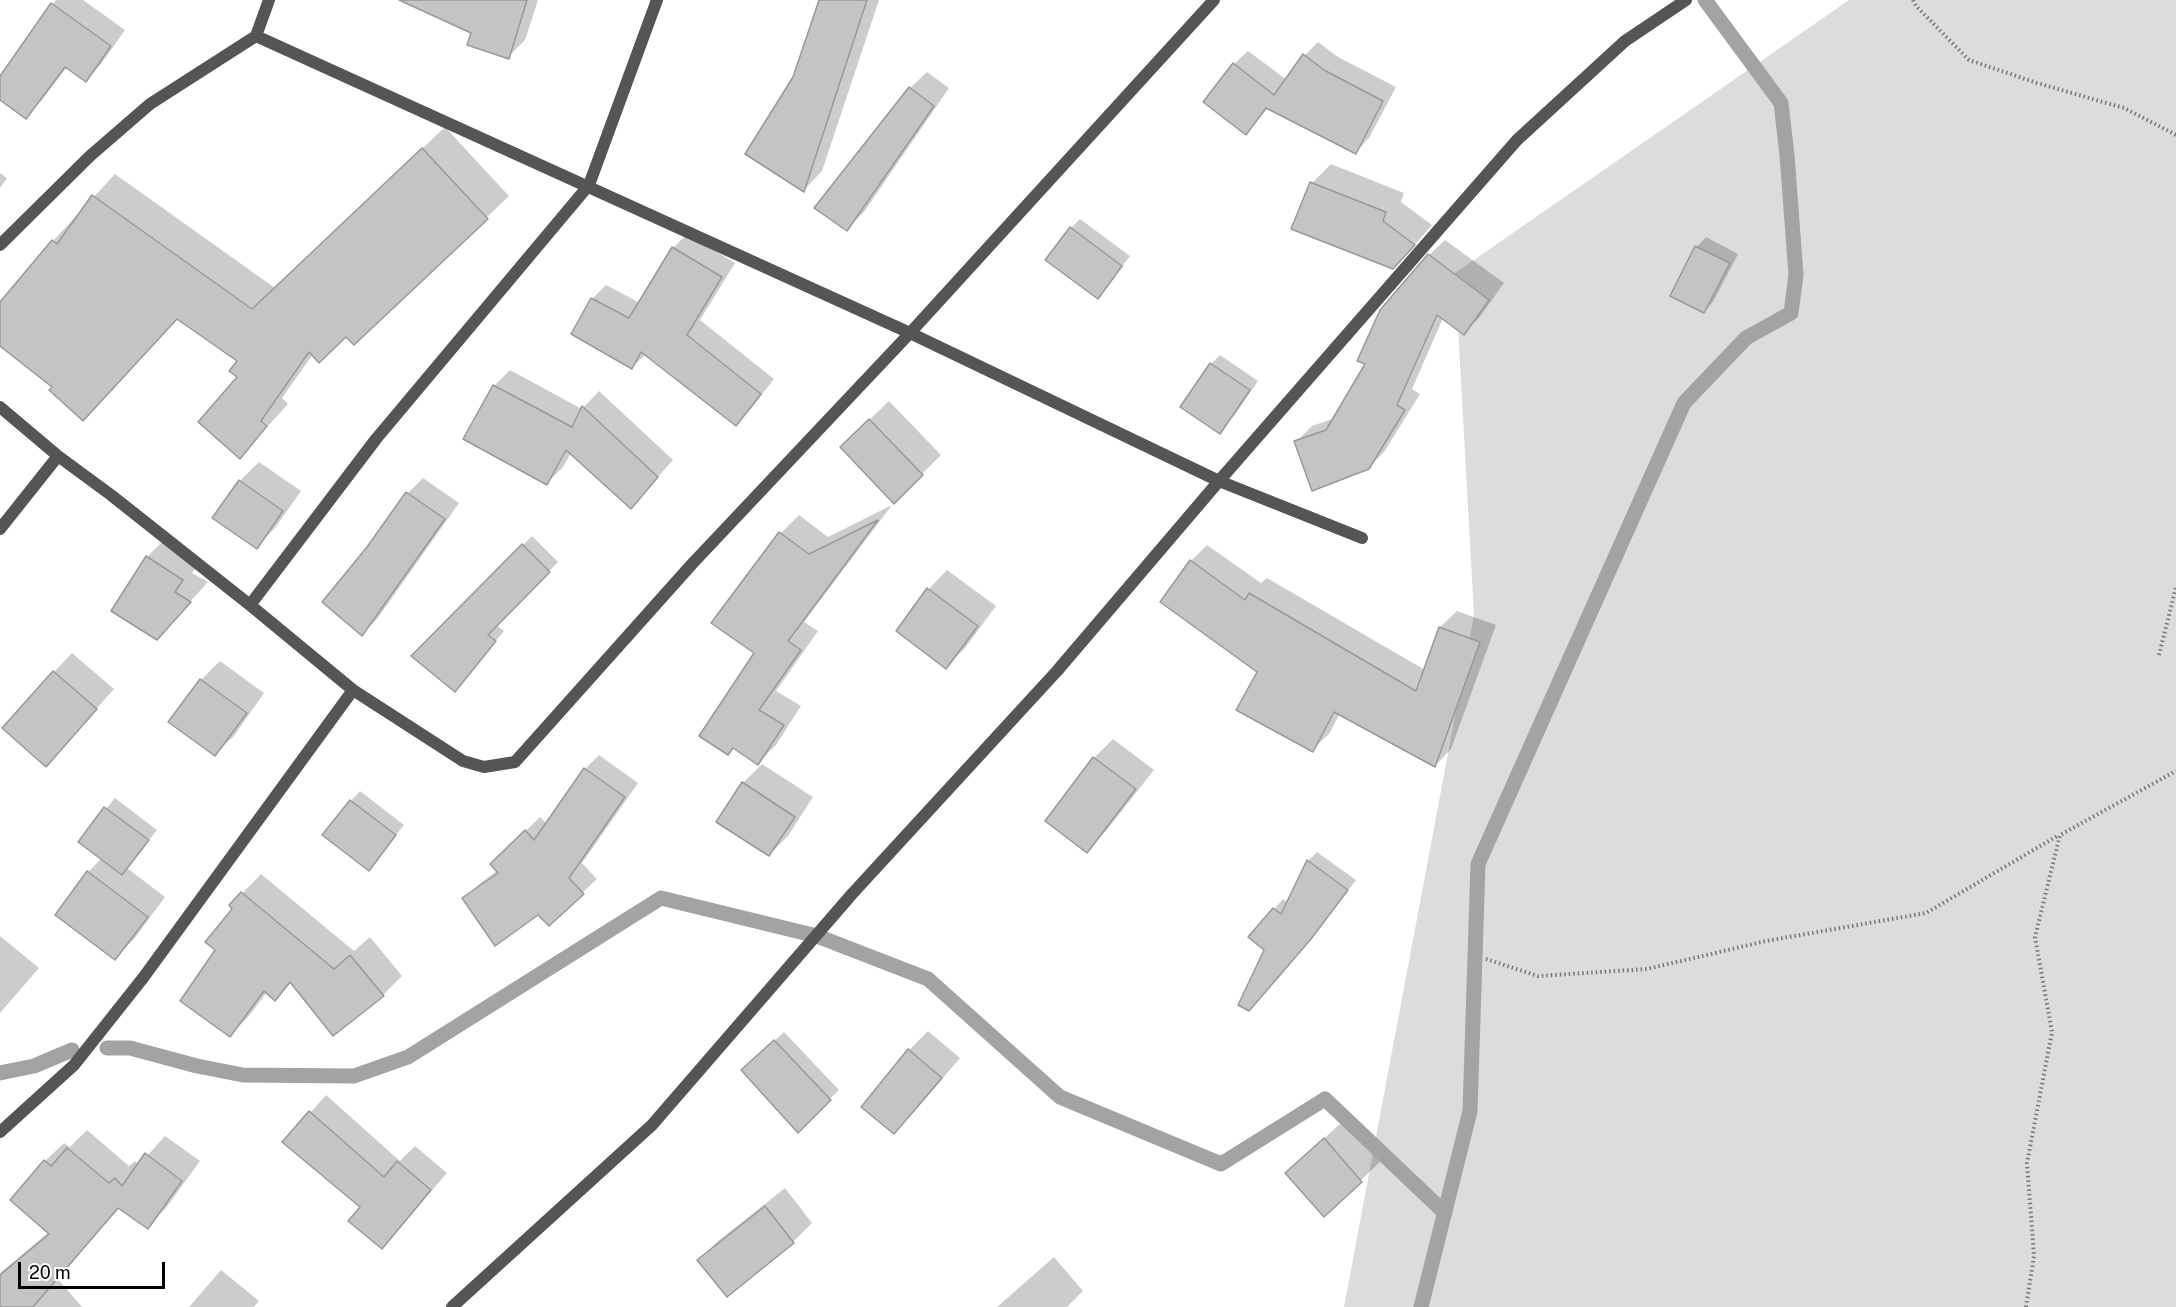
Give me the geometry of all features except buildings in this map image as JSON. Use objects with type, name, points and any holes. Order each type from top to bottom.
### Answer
[{"type":"street","points":[[0,245],[90,156],[150,104],[256,36],[268,0]]},
{"type":"street","points":[[250,605],[376,439],[589,185],[657,0]]},
{"type":"street","points":[[0,407],[58,456],[250,605],[353,690],[463,761],[484,767],[515,762],[692,564],[910,333],[1214,0]]},
{"type":"street","points":[[452,1307],[652,1125],[824,926],[1057,670],[1517,140],[1625,41],[1685,1]]},
{"type":"street","points":[[256,36],[589,185],[910,333],[1219,481],[1362,538]]},
{"type":"street","points":[[0,529],[58,456]]},
{"type":"street","points":[[0,1132],[74,1065],[143,978],[353,690]]},
{"type":"path","points":[[1913,0],[1916,6],[1969,60],[2037,83],[2124,108],[2176,135]]},
{"type":"path","points":[[2159,655],[2176,587]]},
{"type":"path","points":[[1486,958],[1538,976],[1647,969],[1766,941],[1926,913],[2176,771]]},
{"type":"path","points":[[2026,1307],[2034,1256],[2028,1163],[2052,1032],[2035,937],[2060,835]]},
{"type":"shaded area","points":[[1849,0],[2176,0],[2176,1307],[1344,1307],[1474,615],[1455,273]]},
{"type":"waterway","points":[[1421,1307],[1470,1111],[1478,864],[1684,403],[1746,338],[1791,313],[1796,275],[1781,103],[1705,0]]},
{"type":"waterway","points":[[107,1048],[130,1048],[197,1066],[243,1075],[354,1076],[408,1057],[661,898],[817,936],[928,979],[1060,1097],[1221,1164],[1325,1099],[1445,1213]]},
{"type":"waterway","points":[[0,1073],[34,1066],[72,1050]]}]
